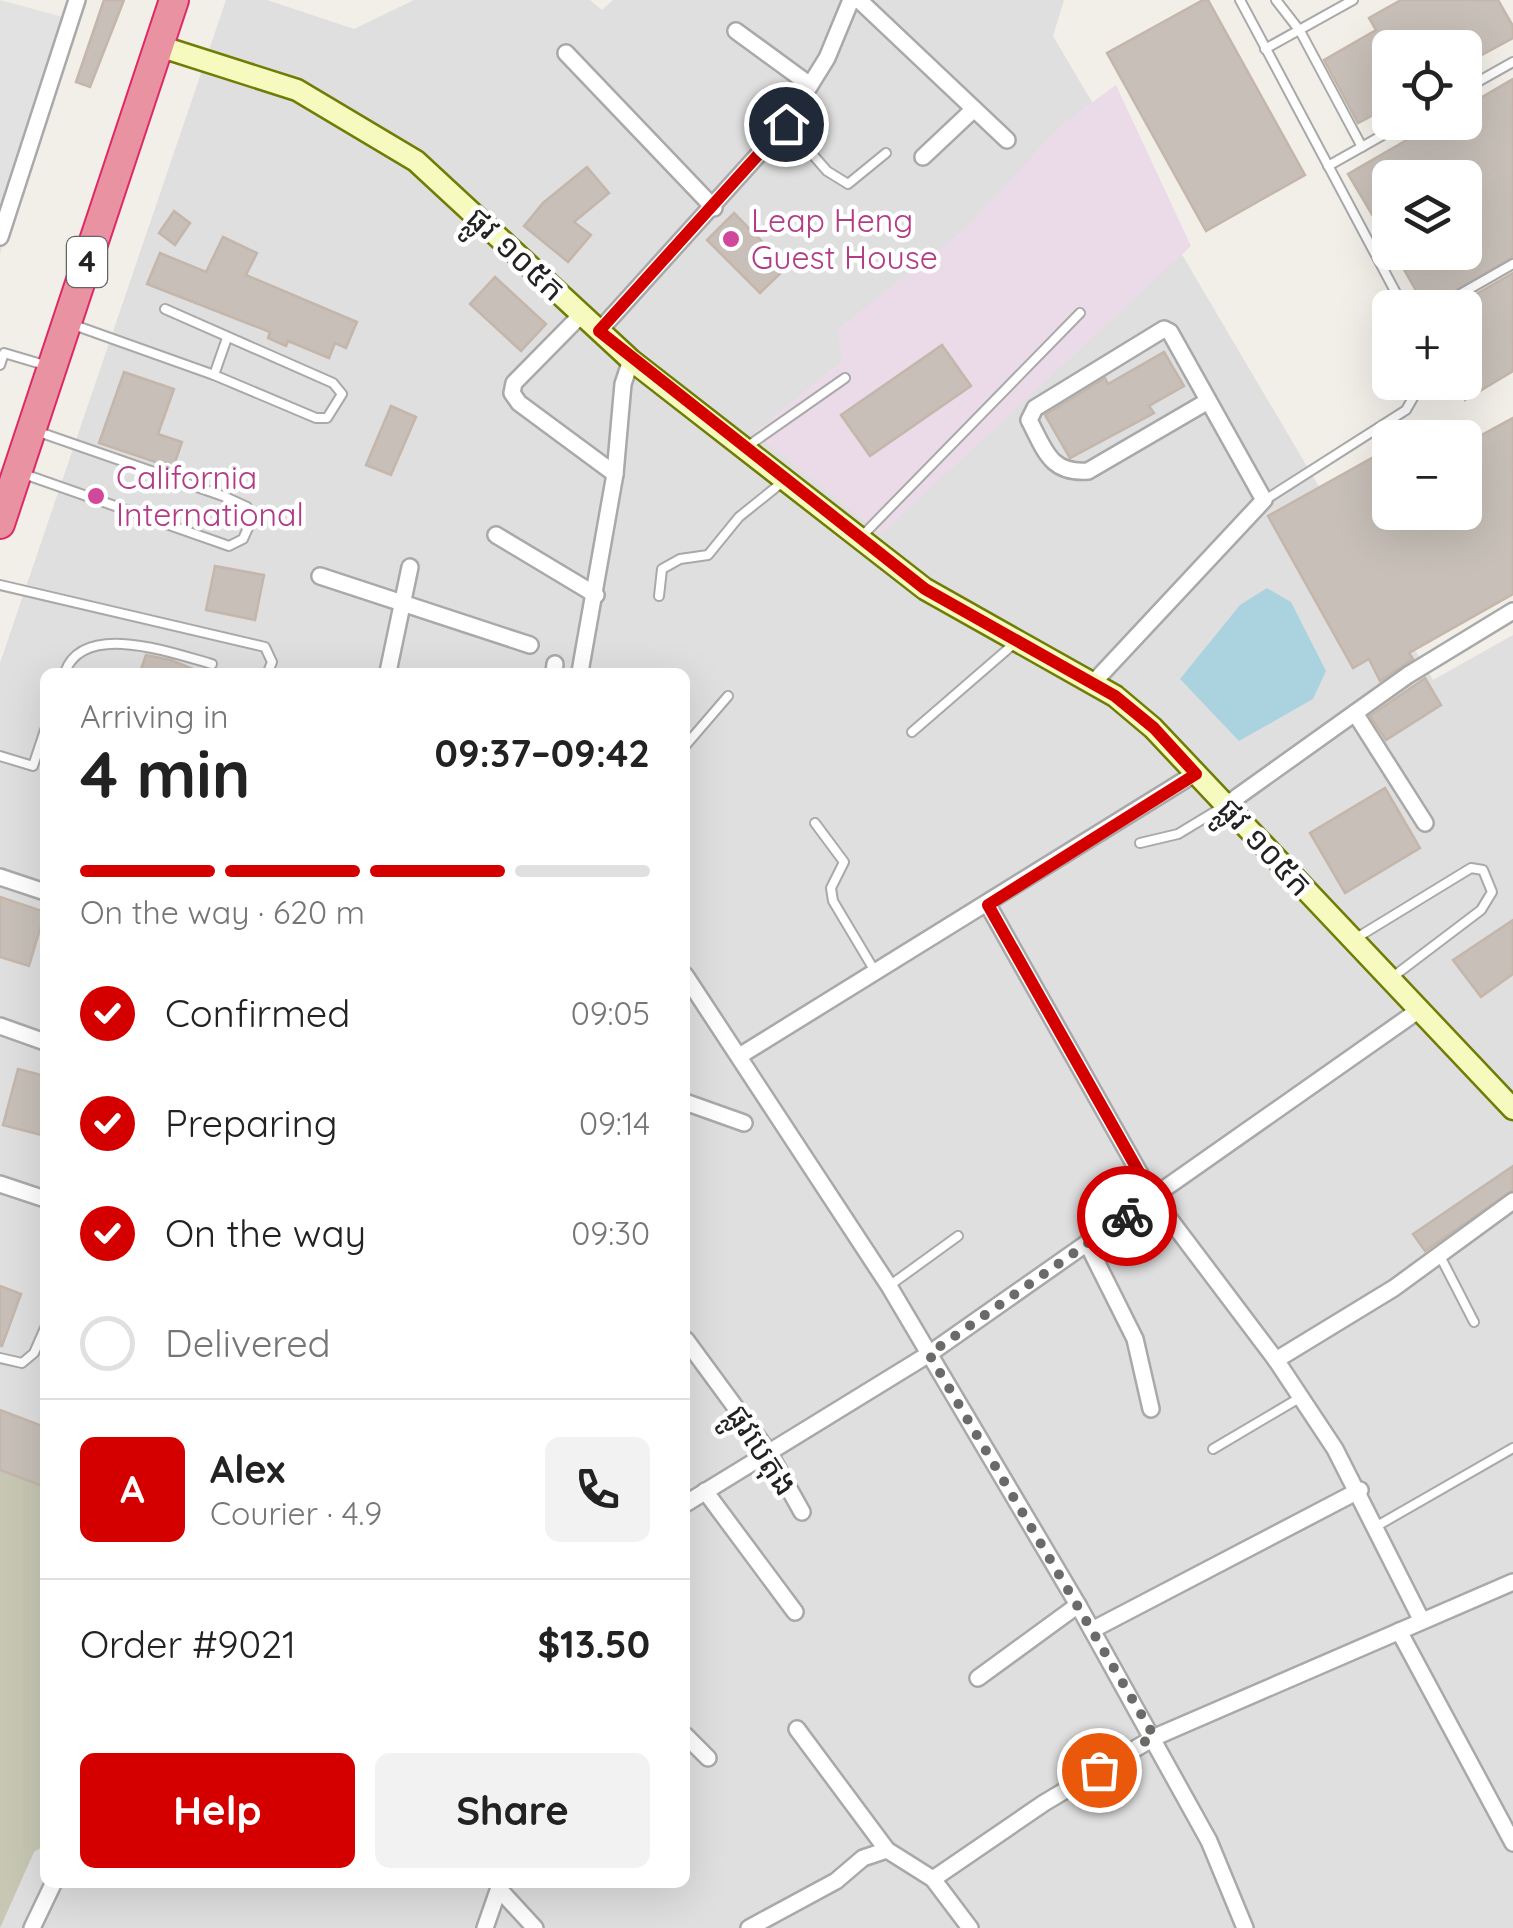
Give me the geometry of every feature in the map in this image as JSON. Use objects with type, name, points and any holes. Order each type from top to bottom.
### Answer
[{"type":"highway","name":"4","points":[[0,524],[174,0]]},
{"type":"main road","name":"ផ្លូវ ១០៥ក","points":[[159,46],[297,90],[416,161],[631,360],[925,589],[1093,684],[1154,728],[1513,1108]]},
{"type":"street","points":[[0,237],[77,0]]},
{"type":"street","points":[[599,331],[786,124],[827,58],[855,0],[1007,140]]},
{"type":"street","points":[[736,31],[810,85]]},
{"type":"street","points":[[566,53],[714,208]]},
{"type":"street","points":[[923,157],[974,109]]},
{"type":"street","points":[[582,315],[514,383],[512,393],[519,403],[615,474]]},
{"type":"street","points":[[1093,684],[1264,500],[1170,332],[1164,329],[1035,408],[1029,420],[1053,465],[1066,473],[1088,472],[1208,400]]},
{"type":"street","points":[[581,668],[615,474],[623,384],[631,360]]},
{"type":"street","points":[[496,535],[596,595]]},
{"type":"street","points":[[389,668],[410,567]]},
{"type":"street","points":[[320,576],[530,645]]},
{"type":"street","points":[[1226,806],[1355,712],[1513,610]]},
{"type":"street","points":[[1355,712],[1425,823]]},
{"type":"street","points":[[740,1055],[1196,774]]},
{"type":"street","points":[[0,876],[40,890]]},
{"type":"street","points":[[988,905],[1153,1197],[1276,1360],[1360,1490],[1422,1621]]},
{"type":"street","points":[[690,982],[888,1286],[1078,1606],[1210,1841],[1244,1928]]},
{"type":"street","points":[[690,1501],[929,1354],[1419,1010]]},
{"type":"street","points":[[0,1026],[40,1040]]},
{"type":"street","points":[[690,1104],[744,1123]]},
{"type":"street","points":[[0,1184],[40,1197]]},
{"type":"street","points":[[1276,1360],[1440,1256],[1513,1202]]},
{"type":"street","points":[[1088,1243],[1135,1339],[1150,1409]]},
{"type":"street","name":"ផ្លូវបេតុង","points":[[690,1345],[769,1452],[802,1512]]},
{"type":"street","points":[[1092,1630],[1360,1490]]},
{"type":"street","points":[[705,1492],[795,1612]]},
{"type":"street","points":[[933,1879],[1044,1803],[1154,1736],[1513,1582]]},
{"type":"street","points":[[978,1678],[1078,1606]]},
{"type":"street","points":[[1399,1632],[1513,1843]]},
{"type":"street","points":[[797,1729],[887,1850],[933,1879],[970,1928]]},
{"type":"street","points":[[690,1740],[708,1758]]},
{"type":"street","points":[[749,1928],[836,1881],[863,1858],[887,1850]]},
{"type":"street","points":[[32,1928],[51,1888]]},
{"type":"street","points":[[485,1928],[499,1888]]},
{"type":"street","points":[[502,1888],[536,1928]]},
{"type":"lane","points":[[1240,0],[1394,290]]},
{"type":"lane","points":[[1276,0],[1300,31],[1362,148]]},
{"type":"lane","points":[[1265,50],[1353,0]]},
{"type":"lane","points":[[1482,79],[1513,62]]},
{"type":"lane","points":[[786,124],[839,181],[848,184],[886,154]]},
{"type":"lane","points":[[1328,166],[1376,140]]},
{"type":"lane","points":[[1468,290],[1513,264]]},
{"type":"lane","points":[[67,323],[214,375],[316,418],[327,418],[342,394],[333,383],[164,309]]},
{"type":"lane","points":[[860,538],[1080,313]]},
{"type":"lane","points":[[214,375],[227,338]]},
{"type":"lane","points":[[0,365],[4,353],[52,368]]},
{"type":"lane","points":[[744,448],[846,378]]},
{"type":"lane","points":[[1264,500],[1406,410],[1412,400]]},
{"type":"lane","points":[[17,472],[228,546],[243,540],[252,518],[247,508],[224,496],[32,429]]},
{"type":"lane","points":[[659,596],[662,570],[680,559],[708,554],[739,517],[785,480]]},
{"type":"lane","points":[[0,586],[265,648],[272,662],[270,668]]},
{"type":"lane","points":[[912,732],[1016,642]]},
{"type":"lane","points":[[68,668],[81,652],[116,644],[135,644],[212,664]]},
{"type":"lane","points":[[690,740],[728,696]]},
{"type":"lane","points":[[0,756],[33,766],[40,745]]},
{"type":"lane","points":[[1140,843],[1178,834],[1226,806]]},
{"type":"lane","points":[[815,823],[844,862],[831,888],[833,901],[876,972]]},
{"type":"lane","points":[[1353,940],[1472,868],[1483,870],[1492,892],[1480,910],[1390,979]]},
{"type":"lane","points":[[888,1286],[958,1236]]},
{"type":"lane","points":[[1440,1256],[1474,1322]]},
{"type":"lane","points":[[0,1358],[22,1363],[34,1352],[40,1339]]},
{"type":"lane","points":[[1212,1448],[1301,1397]]},
{"type":"lane","points":[[1377,1526],[1513,1448]]},
{"type":"shaded area","points":[[0,0],[74,20],[0,254]]},
{"type":"shaded area","points":[[226,0],[267,0],[354,29],[414,0],[590,0],[602,10],[613,0],[1064,0],[1053,36],[1433,680],[1513,635],[1513,1928],[0,1928],[0,663]]},
{"type":"shaded area","points":[[1116,85],[1191,246],[881,534],[754,433],[842,361],[838,329],[964,230],[1061,125]]},
{"type":"shaded area","points":[[0,1462],[40,1475],[40,1848],[34,1852],[0,1928]]},
{"type":"water","points":[[1267,588],[1291,602],[1326,671],[1313,699],[1239,741],[1180,679],[1240,605]]},
{"type":"building","points":[[104,0],[124,0],[90,87],[76,82]]},
{"type":"building","points":[[1208,0],[1305,175],[1206,231],[1107,53]]},
{"type":"building","points":[[1401,0],[1498,0],[1513,26],[1513,38],[1482,55],[1482,30],[1376,30],[1369,18]]},
{"type":"building","points":[[1372,32],[1372,116],[1358,123],[1324,60]]},
{"type":"building","points":[[1513,79],[1513,257],[1457,290],[1416,290],[1404,270],[1482,270],[1482,160],[1372,160],[1407,140],[1482,140],[1482,97]]},
{"type":"building","points":[[1372,160],[1372,215],[1348,174]]},
{"type":"building","points":[[587,167],[609,193],[574,222],[591,235],[568,262],[524,226],[543,203]]},
{"type":"building","points":[[174,211],[190,223],[175,245],[159,233]]},
{"type":"building","points":[[734,213],[787,267],[760,293],[707,240]]},
{"type":"building","points":[[223,237],[257,253],[246,275],[357,322],[346,348],[335,343],[329,358],[288,341],[286,346],[268,338],[270,332],[147,284],[160,253],[206,272]]},
{"type":"building","points":[[1513,273],[1513,371],[1482,390],[1482,291]]},
{"type":"building","points":[[495,277],[546,324],[521,351],[470,304]]},
{"type":"building","points":[[942,345],[971,386],[870,456],[841,415]]},
{"type":"building","points":[[1164,352],[1184,386],[1149,406],[1154,413],[1070,458],[1045,415],[1105,378],[1108,384]]},
{"type":"building","points":[[124,372],[174,389],[158,434],[182,442],[173,468],[99,443]]},
{"type":"building","points":[[391,406],[416,417],[391,475],[366,465]]},
{"type":"building","points":[[1513,418],[1513,594],[1409,653],[1413,659],[1380,681],[1369,659],[1353,668],[1268,516],[1372,458],[1372,530],[1482,530],[1482,435]]},
{"type":"building","points":[[215,566],[264,575],[255,620],[206,610]]},
{"type":"building","points":[[146,655],[190,668],[141,668]]},
{"type":"building","points":[[1425,678],[1441,705],[1386,740],[1370,716]]},
{"type":"building","points":[[1385,788],[1420,848],[1345,893],[1310,833]]},
{"type":"building","points":[[0,897],[40,910],[40,929],[29,966],[0,957]]},
{"type":"building","points":[[1513,920],[1513,974],[1481,997],[1453,960]]},
{"type":"building","points":[[18,1069],[40,1075],[40,1135],[3,1125]]},
{"type":"building","points":[[1513,1166],[1513,1190],[1425,1251],[1413,1234]]},
{"type":"building","points":[[0,1286],[21,1294],[2,1346],[0,1346]]},
{"type":"building","points":[[0,1410],[40,1425],[40,1485],[0,1470]]},
{"type":"way so far","points":[[1099,1770],[1154,1736],[929,1354],[1127,1216]]},
{"type":"place","name":"Leap Heng Guest House","points":[[731,239]]},
{"type":"place","name":"California International","points":[[96,496]]},
{"type":"route","points":[[786,124],[599,331],[925,589],[1115,696],[1154,728],[1196,774],[988,905],[1153,1197],[1127,1216]]}]
